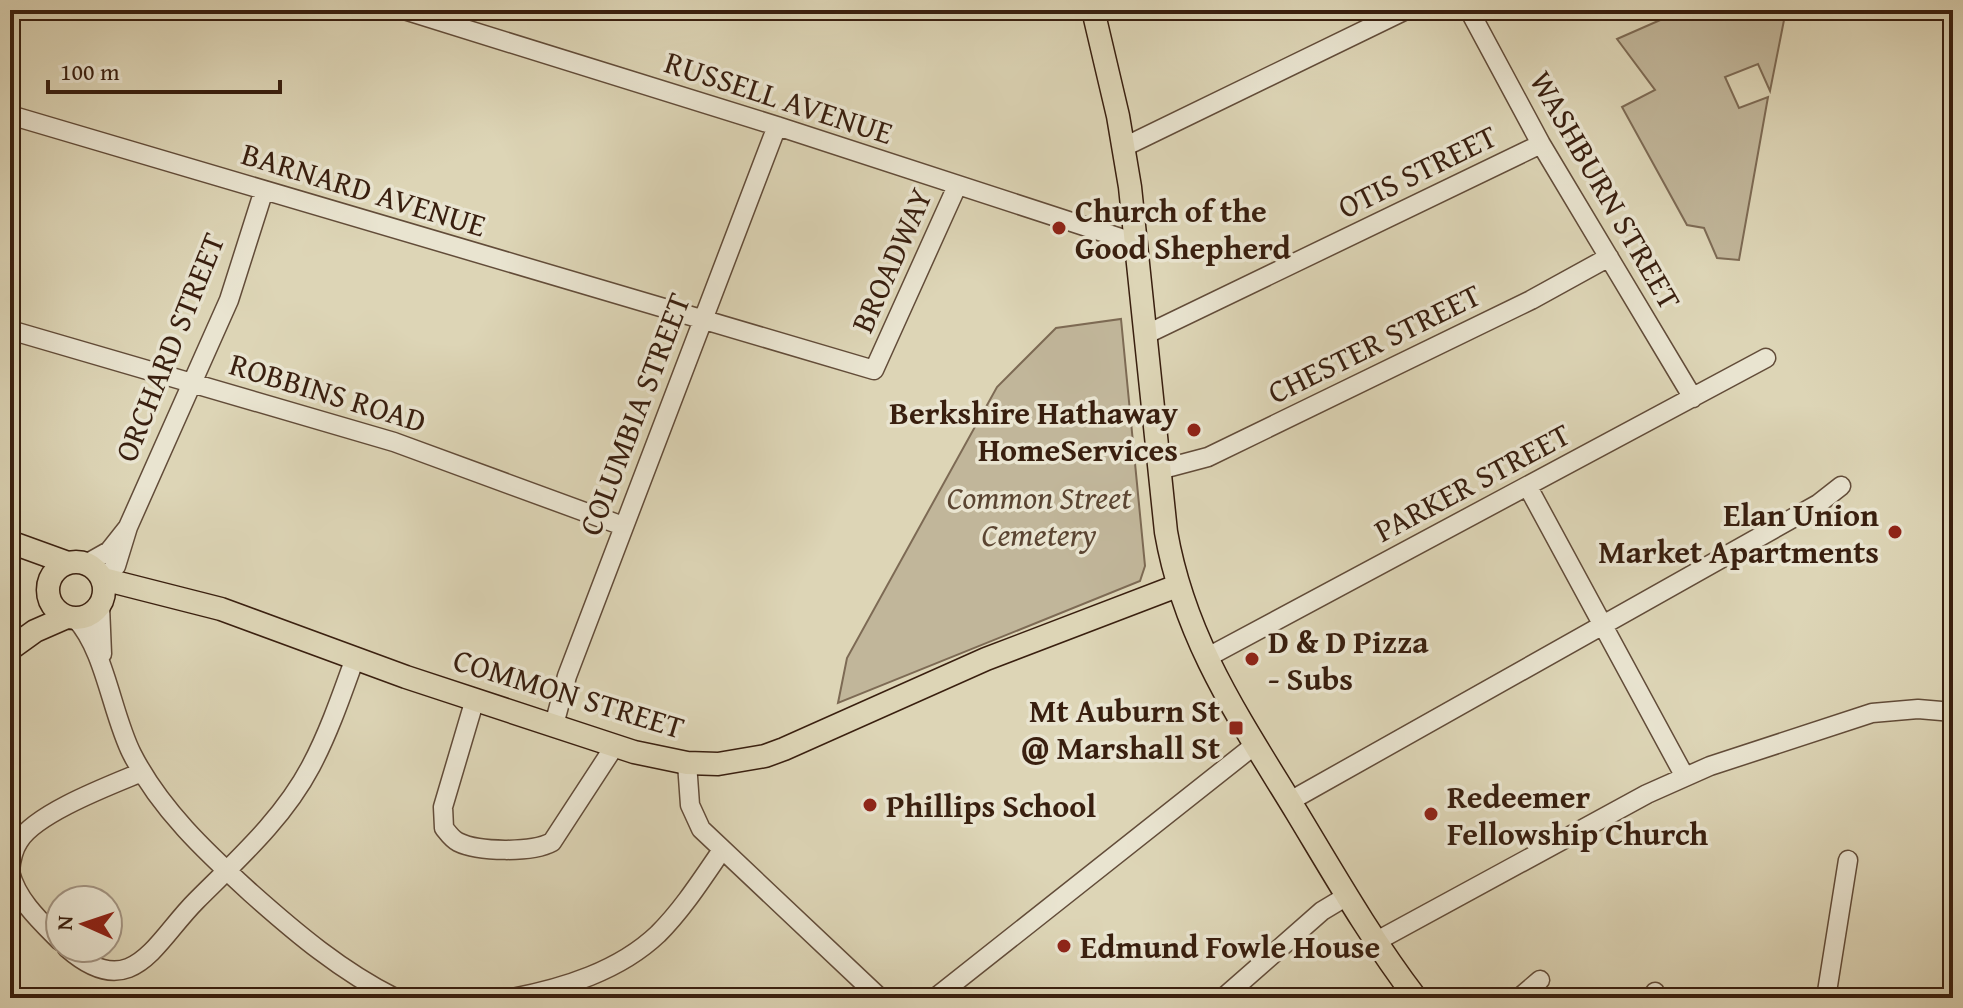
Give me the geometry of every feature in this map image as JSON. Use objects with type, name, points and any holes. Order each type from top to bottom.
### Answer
[{"type":"main road","points":[[1093,10],[1124,147],[1166,532],[1177,586],[1206,658],[1375,942],[1416,998]]},
{"type":"main road","name":"COMMON STREET","points":[[11,542],[162,595],[231,612],[614,747],[687,763],[718,764],[765,756],[986,659],[1177,586]]},
{"type":"main road","name":"COMMON STREET","points":[[11,542],[40,574],[48,590]]},
{"type":"main road","points":[[90,571],[105,593],[100,606],[90,615],[35,631],[12,647],[48,590],[53,574],[90,571]]},
{"type":"main road","points":[[48,590],[55,609],[72,618]]},
{"type":"main road","name":"COMMON STREET","points":[[100,606],[131,596],[162,595]]},
{"type":"street","name":"RUSSELL AVENUE","points":[[404,10],[777,126],[1136,243]]},
{"type":"street","points":[[1124,147],[1406,10]]},
{"type":"street","name":"WASHBURN STREET","points":[[1469,10],[1541,144],[1693,398]]},
{"type":"street","name":"BARNARD AVENUE","points":[[10,115],[701,320]]},
{"type":"street","name":"COLUMBIA STREET","points":[[554,725],[567,676],[777,126]]},
{"type":"street","name":"OTIS STREET","points":[[1145,335],[1541,144]]},
{"type":"street","name":"BROADWAY","points":[[701,320],[874,370],[957,186]]},
{"type":"street","name":"ORCHARD STREET","points":[[90,571],[116,566],[128,527],[234,288],[264,190]]},
{"type":"street","name":"CHESTER STREET","points":[[1159,470],[1208,457],[1531,300],[1609,257]]},
{"type":"street","name":"ROBBINS ROAD","points":[[10,330],[425,452],[623,526]]},
{"type":"street","name":"PARKER STREET","points":[[1206,658],[1766,358]]},
{"type":"street","points":[[1290,801],[1814,507],[1841,486]]},
{"type":"street","points":[[1528,487],[1685,777]]},
{"type":"street","points":[[100,606],[105,681]]},
{"type":"street","points":[[72,618],[87,633],[122,732],[142,772],[174,817],[227,872],[304,940],[389,997]]},
{"type":"street","points":[[89,964],[118,971],[130,969],[151,955],[187,910],[280,814],[311,766],[355,658]]},
{"type":"street","points":[[475,699],[443,807],[444,828],[458,842],[521,850],[543,847],[552,842],[614,747]]},
{"type":"street","points":[[1375,942],[1647,794],[1742,754],[1858,716],[1897,710],[1953,712]]},
{"type":"street","points":[[935,998],[1256,744]]},
{"type":"street","points":[[687,763],[687,790],[694,817],[701,829],[880,998]]},
{"type":"street","points":[[44,924],[25,904],[12,881],[11,861],[19,840],[40,821],[142,772]]},
{"type":"street","points":[[512,998],[597,974],[638,949],[674,916],[722,850]]},
{"type":"street","points":[[1826,998],[1848,860]]},
{"type":"street","points":[[1223,998],[1322,911],[1347,896]]},
{"type":"street","points":[[1519,998],[1540,980]]},
{"type":"green space","points":[[1683,10],[1786,10],[1770,91],[1758,64],[1725,77],[1739,108],[1768,97],[1739,260],[1717,258],[1704,228],[1687,225],[1622,107],[1655,90],[1617,39]]},
{"type":"green space","name":"Common Street Cemetery","points":[[1121,319],[1145,566],[1140,581],[838,703],[847,658],[997,387],[1056,328]]},
{"type":"place","name":"Church of the Good Shepherd","points":[[1059,228]]},
{"type":"place","name":"Berkshire Hathaway HomeServices","points":[[1194,430]]},
{"type":"place","name":"Elan Union Market Apartments","points":[[1895,532]]},
{"type":"place","name":"D & D Pizza - Subs","points":[[1252,659]]},
{"type":"place","name":"Mt Auburn St @ Marshall St","points":[[1236,728]]},
{"type":"place","name":"Phillips School","points":[[870,805]]},
{"type":"place","name":"Redeemer Fellowship Church","points":[[1431,814]]},
{"type":"place","name":"Edmund Fowle House","points":[[1064,946]]}]
